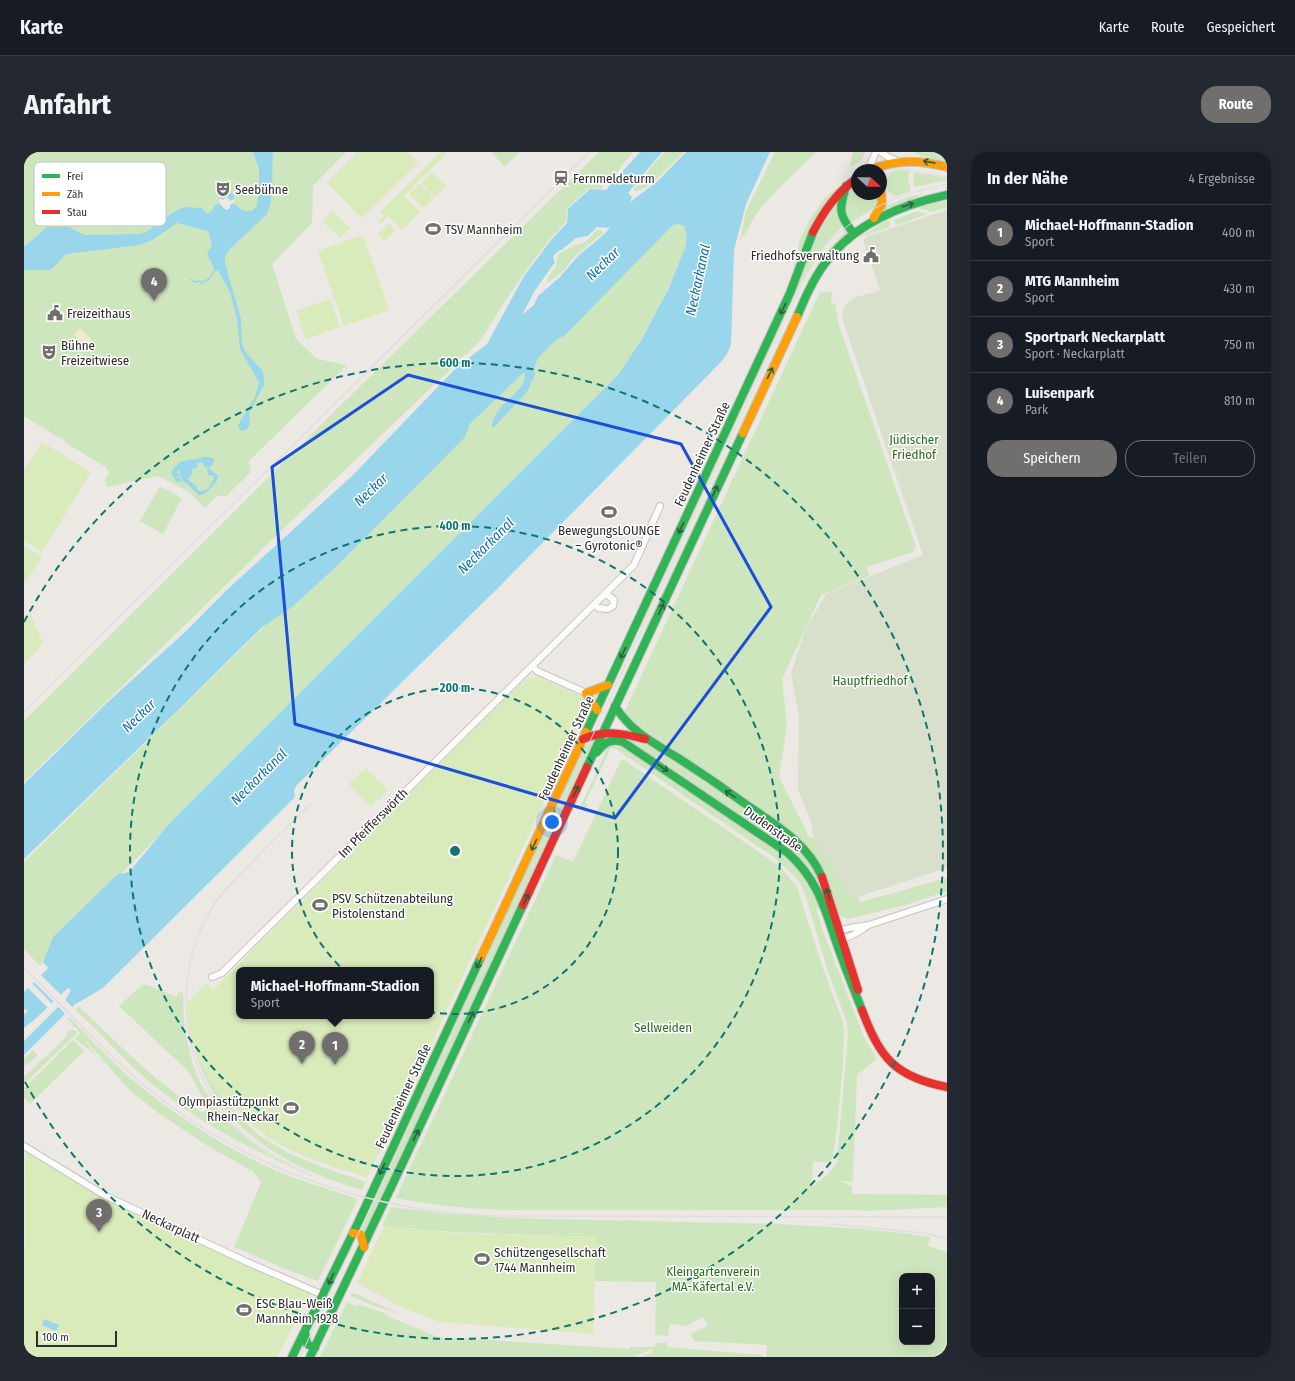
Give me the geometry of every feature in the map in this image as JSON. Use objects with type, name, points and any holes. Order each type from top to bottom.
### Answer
[{"type":"main road","points":[[887,165],[899,162],[925,161],[947,167]]},
{"type":"main road","name":"Feudenheimer Straße","points":[[292,1357],[353,1233],[583,739],[790,293],[818,224],[826,209],[835,197],[851,182]]},
{"type":"main road","points":[[846,186],[841,202],[841,213],[844,222],[854,234]]},
{"type":"main road","points":[[873,220],[900,207],[947,195]]},
{"type":"main road","points":[[873,220],[882,208],[883,200]]},
{"type":"main road","name":"Feudenheimer Straße","points":[[310,1357],[364,1247],[804,301],[818,274],[835,251],[873,220]]},
{"type":"main road","points":[[634,629],[644,632],[644,645]]},
{"type":"main road","points":[[596,710],[586,693],[608,684]]},
{"type":"main road","name":"Dudenstraße","points":[[615,706],[626,722],[648,739],[685,762],[794,837],[807,850],[818,866],[822,876],[839,936],[861,999],[865,1019],[877,1044],[888,1060],[897,1068],[924,1082],[947,1086]]},
{"type":"main road","points":[[583,739],[603,732]]},
{"type":"main road","name":"Dudenstraße","points":[[603,732],[626,734],[648,739]]},
{"type":"main road","name":"Dudenstraße","points":[[592,757],[607,742],[618,740],[623,742],[788,853],[799,862],[814,882],[839,936]]},
{"type":"main road","points":[[550,810],[552,823],[560,825]]},
{"type":"main road","points":[[353,1233],[361,1235],[364,1247]]},
{"type":"main road","points":[[305,1332],[307,1344],[315,1348]]},
{"type":"street","points":[[877,152],[878,164]]},
{"type":"street","points":[[872,164],[877,152]]},
{"type":"street","points":[[882,152],[888,157],[899,162]]},
{"type":"street","name":"Im Pfeifferswörth","points":[[212,977],[222,972],[634,565],[660,506]]},
{"type":"street","points":[[595,605],[598,608],[608,609],[613,606],[614,600],[606,594]]},
{"type":"street","points":[[532,666],[537,671],[586,693]]},
{"type":"street","points":[[839,936],[849,928],[869,925],[947,899]]},
{"type":"street","name":"Neckarplatt","points":[[24,1146],[104,1195],[321,1298]]},
{"type":"highlighted area","points":[[408,375],[681,444],[771,607],[615,818],[295,724],[272,467]]},
{"type":"green space","points":[[24,152],[346,152],[313,186],[312,223],[272,264],[296,339],[317,359],[347,365],[249,461],[251,472],[226,496],[217,496],[205,508],[189,492],[158,476],[107,487],[105,480],[109,473],[107,468],[66,443],[62,438],[61,439],[24,416]]},
{"type":"green space","points":[[358,152],[407,152],[418,163],[361,218],[327,183]]},
{"type":"green space","points":[[441,152],[446,154],[404,196],[420,212],[402,230],[388,216],[380,224],[378,222],[384,216],[380,212]]},
{"type":"green space","points":[[492,152],[520,152],[504,167]]},
{"type":"green space","points":[[599,152],[633,152],[613,177],[611,176],[601,185],[603,187],[601,189],[589,188],[567,209],[566,222],[550,239],[524,273],[480,341],[282,530],[24,782],[24,721],[336,410]]},
{"type":"green space","points":[[665,152],[684,152],[652,184],[635,192],[634,189]]},
{"type":"green space","points":[[775,152],[816,152],[760,209],[746,233],[740,240],[746,211]]},
{"type":"green space","points":[[853,152],[865,152],[860,161],[856,164],[851,164],[850,166]]},
{"type":"green space","points":[[915,152],[931,152],[947,158],[947,162],[914,154]]},
{"type":"green space","points":[[897,169],[909,171],[908,179],[911,191],[897,196],[889,191],[887,187],[887,179],[892,171]]},
{"type":"green space","points":[[432,172],[446,186],[435,197],[421,183]]},
{"type":"green space","points":[[913,172],[947,178],[947,180],[914,187]]},
{"type":"green space","points":[[851,176],[825,202],[816,219],[775,319],[773,319],[792,276],[800,239],[810,219],[825,198]]},
{"type":"green space","points":[[420,184],[434,198],[423,208],[409,194]]},
{"type":"green space","points":[[851,190],[851,200],[880,200],[880,204],[849,223],[843,210],[845,197]]},
{"type":"green space","points":[[947,191],[884,212],[883,209],[884,207],[908,197],[925,193],[917,196],[918,198]]},
{"type":"green space","points":[[839,196],[838,216],[843,226],[817,256],[797,291],[641,627],[639,626],[825,215]]},
{"type":"green space","points":[[947,202],[947,207],[932,212],[919,208],[935,203]]},
{"type":"green space","name":"Hauptfriedhof","points":[[947,210],[947,868],[851,899],[813,835],[811,822],[798,789],[799,717],[791,674],[805,630],[826,594],[923,555],[842,318],[843,310],[850,301],[860,296],[880,290],[863,240],[868,236]]},
{"type":"green space","points":[[332,211],[350,228],[340,238],[322,221]]},
{"type":"green space","points":[[918,211],[927,214],[898,225],[895,224],[896,219]]},
{"type":"green space","points":[[888,219],[891,224],[889,227],[861,237]]},
{"type":"green space","points":[[389,223],[395,230],[385,241],[378,234]]},
{"type":"green space","points":[[678,223],[688,227],[689,241],[659,309],[623,371],[53,942],[40,966],[24,949],[24,862],[674,224]]},
{"type":"green space","points":[[597,230],[601,230],[603,233],[574,257],[562,272],[548,283],[547,279],[556,266],[558,254],[573,246],[584,243]]},
{"type":"green space","points":[[846,231],[849,234],[834,247],[647,631],[645,629],[804,289],[822,258]]},
{"type":"green space","points":[[363,235],[389,310],[344,326],[318,251]]},
{"type":"green space","name":"Sellweiden","points":[[820,292],[832,292],[831,302],[835,304],[839,325],[916,547],[913,552],[867,567],[869,576],[821,595],[782,679],[787,725],[779,777],[808,834],[806,835],[814,838],[821,831],[860,902],[947,878],[947,891],[905,905],[849,919],[816,908],[823,931],[864,1037],[877,1059],[857,1075],[853,1182],[840,1181],[852,1186],[852,1194],[947,1195],[947,1207],[866,1211],[503,1210],[476,1209],[422,1203],[396,1198],[556,855],[573,862],[621,760],[624,760],[769,859],[784,871],[797,887],[844,1029],[843,1063],[837,1129],[832,1163],[813,1161],[812,1187],[829,1173],[837,1162],[848,1034],[847,1023],[826,965],[804,891],[797,879],[775,858],[616,749],[611,748],[585,803],[588,805],[584,808],[580,808],[608,747],[611,745],[619,747],[630,721],[623,715]]},
{"type":"green space","points":[[330,299],[340,327],[306,339],[296,311]]},
{"type":"green space","points":[[42,442],[91,472],[42,552],[24,541],[24,470]]},
{"type":"green space","points":[[160,486],[182,498],[163,534],[140,521]]},
{"type":"green space","points":[[24,545],[42,557],[24,584]]},
{"type":"green space","points":[[30,613],[43,643],[24,665],[24,616]]},
{"type":"green space","points":[[538,677],[583,697],[587,703],[587,710],[367,1178],[314,1160],[276,1142],[254,1127],[228,1099],[218,1092],[213,1085],[204,1070],[193,1043],[189,1028],[187,1003],[206,983],[213,990],[236,967],[236,1019],[434,1019],[434,967],[236,967],[522,682],[530,678]]},
{"type":"green space","points":[[598,737],[559,820],[556,821],[553,818],[580,752],[588,743]]},
{"type":"green space","points":[[366,768],[388,790],[371,807],[349,784]]},
{"type":"green space","points":[[547,824],[555,829],[366,1235],[358,1231]]},
{"type":"green space","points":[[142,985],[147,985],[177,997],[178,992],[183,993],[184,1025],[192,1062],[199,1080],[213,1103],[251,1142],[278,1160],[300,1171],[241,1143],[168,1097],[141,1075],[76,1011],[78,1006],[153,1076],[203,1113],[208,1107],[188,1071],[119,1006]]},
{"type":"green space","points":[[69,1017],[129,1077],[192,1125],[261,1164],[297,1179],[358,1199],[318,1281],[279,1267],[234,1247],[261,1183],[254,1172],[203,1143],[157,1112],[134,1094],[83,1037],[95,1054],[75,1039],[80,1034],[77,1028],[72,1026],[73,1024],[67,1019]]},
{"type":"green space","points":[[190,1028],[219,1093],[238,1116],[260,1136],[288,1153],[327,1169],[366,1182],[362,1190],[339,1183],[295,1164],[254,1138],[236,1122],[221,1104],[205,1077],[197,1057]]},
{"type":"green space","points":[[72,1030],[78,1032],[24,1084],[24,1077],[66,1037],[69,1031]]},
{"type":"green space","points":[[73,1040],[84,1051],[30,1104],[24,1098],[24,1088]]},
{"type":"green space","points":[[33,1050],[38,1055],[29,1063],[24,1065],[24,1059]]},
{"type":"green space","points":[[25,1151],[119,1206],[229,1258],[311,1293],[277,1357],[24,1357]]},
{"type":"green space","name":"Kleingartenverein MA-Käfertal e.V.","points":[[391,1207],[441,1213],[511,1218],[779,1224],[862,1229],[930,1237],[928,1246],[947,1252],[947,1357],[766,1357],[767,1345],[694,1341],[690,1334],[708,1326],[703,1317],[686,1326],[670,1324],[668,1336],[655,1335],[656,1282],[594,1281],[596,1237],[455,1232],[382,1226]]},
{"type":"green space","name":"Schützengesellschaft 1744 Mannheim","points":[[384,1226],[455,1233],[596,1237],[593,1334],[440,1322],[401,1307],[359,1284],[358,1281]]},
{"type":"green space","points":[[352,1293],[359,1295],[401,1315],[350,1296]]},
{"type":"green space","points":[[347,1302],[356,1307],[357,1305],[361,1305],[387,1314],[387,1316],[438,1337],[630,1349],[630,1347],[654,1347],[657,1343],[667,1343],[667,1347],[763,1355],[763,1357],[641,1357],[653,1352],[652,1349],[635,1357],[320,1357]]},
{"type":"sand","points":[[80,328],[91,339],[88,345],[84,345],[74,334]]},
{"type":"water","points":[[253,152],[273,152],[272,192],[267,214],[228,251],[225,258],[225,263],[241,319],[242,345],[247,354],[262,370],[264,377],[264,385],[249,413],[250,425],[247,429],[242,431],[239,429],[238,425],[255,397],[259,382],[240,349],[237,320],[230,292],[218,270],[214,272],[213,275],[214,269],[207,253],[212,246],[208,231],[177,223],[152,240],[140,245],[66,254],[53,268],[49,270],[24,270],[24,247],[47,227],[69,227],[85,235],[137,234],[146,232],[154,226],[166,226],[166,217],[184,207],[202,208],[206,213],[211,212],[215,205],[219,203],[220,195],[227,191],[234,195],[234,203],[239,208],[245,211],[251,211],[257,206],[259,169]]},
{"type":"water","points":[[640,152],[662,152],[628,193],[632,197],[630,202],[658,181],[686,152],[770,152],[746,204],[734,250],[731,344],[722,361],[498,588],[296,786],[294,791],[295,797],[103,988],[74,1005],[24,1055],[24,1041],[66,999],[71,990],[68,988],[24,1028],[24,1015],[28,1010],[24,1009],[24,992],[48,968],[43,962],[53,937],[118,874],[130,871],[169,824],[619,374],[642,339],[668,290],[685,248],[687,237],[684,226],[678,224],[673,225],[564,336],[556,340],[538,358],[534,368],[535,374],[527,392],[494,427],[492,428],[493,419],[497,412],[520,388],[524,381],[525,373],[523,373],[470,424],[465,437],[339,564],[292,607],[261,628],[24,859],[24,784],[111,699],[183,634],[229,588],[353,475],[456,368],[487,344],[524,276],[552,239],[567,223],[568,209],[590,189],[606,190]],"holes":[[[597,227],[610,228],[578,256],[559,278],[538,296],[534,305],[522,315],[534,292],[555,262],[553,257],[557,252],[576,238],[588,236]]]},
{"type":"water","points":[[211,457],[214,459],[214,462],[209,468],[218,476],[216,482],[206,493],[199,495],[182,481],[180,470],[177,472],[177,478],[182,483],[176,481],[171,473],[178,464],[186,460]],"holes":[[[203,462],[204,467],[207,467],[208,475],[212,475],[214,478],[208,489],[202,491],[197,490],[196,485],[188,480],[192,474],[192,469],[197,468],[197,463]]]},
{"type":"water","points":[[44,1319],[59,1325],[56,1331],[42,1325]]},
{"type":"pier","name":"Seebühne","points":[[227,197],[230,201],[234,199],[234,203],[226,210],[219,203],[220,198],[223,200]]},
{"type":"pier","points":[[40,974],[62,996],[55,1003],[33,981]]},
{"type":"pier","points":[[31,982],[53,1005],[49,1009],[27,987]]},
{"type":"pier","points":[[64,998],[73,1008],[66,1015],[57,1005]]},
{"type":"waterway","points":[[191,279],[195,282],[200,281],[202,283],[210,278],[213,273]]},
{"type":"waterway","points":[[177,474],[178,475],[181,473]]},
{"type":"tram line","points":[[900,198],[890,194],[885,186],[886,177],[893,169],[906,169],[947,177]]},
{"type":"tram line","points":[[300,1357],[514,905],[805,278],[818,258],[832,241],[847,226],[864,214],[903,196],[924,189],[947,184]]},
{"type":"railway","points":[[24,711],[589,152]]},
{"type":"railway","points":[[311,804],[238,876],[213,906],[199,935],[190,965],[186,996],[188,1028],[195,1059],[207,1088],[225,1114],[254,1143],[312,1176]]},
{"type":"railway","points":[[24,967],[115,1059],[147,1088],[177,1111],[209,1132],[242,1150],[311,1181],[347,1192],[384,1202],[421,1209],[462,1214],[502,1216],[947,1217]]},
{"type":"railway","points":[[831,1224],[924,1233],[947,1239]]},
{"type":"traffic: fast","points":[[846,186],[841,212],[854,234]]},
{"type":"traffic: fast","points":[[797,317],[821,268],[838,248],[851,236],[865,226],[896,210],[947,195]]},
{"type":"traffic: fast","points":[[586,732],[790,293],[813,232]]},
{"type":"traffic: fast","points":[[587,767],[743,433]]},
{"type":"traffic: fast","points":[[615,706],[628,723],[651,742],[686,763],[789,835],[808,854],[822,877]]},
{"type":"traffic: fast","points":[[597,752],[608,742],[623,742],[788,853],[799,864],[815,886],[862,1010]]},
{"type":"traffic: fast","points":[[551,810],[552,823],[560,825]]},
{"type":"traffic: fast","points":[[310,1357],[523,905]]},
{"type":"traffic: fast","points":[[292,1357],[357,1225],[481,957]]},
{"type":"traffic: fast","points":[[305,1332],[307,1344],[315,1348]]},
{"type":"traffic: slow","points":[[887,164],[899,162],[918,162],[947,167]]},
{"type":"traffic: slow","points":[[874,218],[882,204],[882,200]]},
{"type":"traffic: slow","points":[[743,433],[797,317]]},
{"type":"traffic: slow","points":[[597,710],[586,693],[608,685]]},
{"type":"traffic: slow","points":[[481,957],[586,732]]},
{"type":"traffic: slow","points":[[353,1233],[361,1235],[364,1247]]},
{"type":"traffic: jam","points":[[813,232],[832,202],[851,183]]},
{"type":"traffic: jam","points":[[583,739],[606,733],[628,735],[645,739]]},
{"type":"traffic: jam","points":[[523,905],[587,767]]},
{"type":"traffic: jam","points":[[822,877],[858,990]]},
{"type":"traffic: jam","points":[[862,1010],[876,1041],[883,1053],[892,1063],[914,1078],[947,1087]]},
{"type":"place","name":"Fernmeldeturm","points":[[561,178]]},
{"type":"place","name":"Seebühne","points":[[223,189]]},
{"type":"place","name":"TSV Mannheim","points":[[433,229]]},
{"type":"place","name":"Friedhofsverwaltung","points":[[871,255]]},
{"type":"place","name":"Luisenpark","points":[[154,301]]},
{"type":"place","name":"Freizeithaus","points":[[55,313]]},
{"type":"place","name":"Bühne Freizeitwiese","points":[[49,352]]},
{"type":"place","name":"BewegungsLOUNGE – Gyrotonic®","points":[[609,512]]},
{"type":"place","name":"PSV Schützenabteilung Pistolenstand","points":[[320,905]]},
{"type":"place","name":"MTG Mannheim","points":[[302,1064]]},
{"type":"place","name":"Michael-Hoffmann-Stadion","points":[[335,1065]]},
{"type":"place","name":"Olympiastützpunkt Rhein-Neckar","points":[[291,1108]]},
{"type":"place","name":"Sportpark Neckarplatt","points":[[99,1232]]},
{"type":"place","name":"Schützengesellschaft 1744 Mannheim","points":[[482,1259]]},
{"type":"place","name":"ESC Blau-Weiß Mannheim 1928","points":[[244,1310]]},
{"type":"water label","name":"Neckar","points":[[603,264]]},
{"type":"water label","name":"Neckarkanal","points":[[698,280]]},
{"type":"water label","name":"Neckar","points":[[371,490]]},
{"type":"water label","name":"Neckarkanal","points":[[486,546]]},
{"type":"water label","name":"Neckar","points":[[139,716]]},
{"type":"water label","name":"Neckarkanal","points":[[259,777]]},
{"type":"park label","name":"Jüdischer Friedhof","points":[[914,446]]}]
